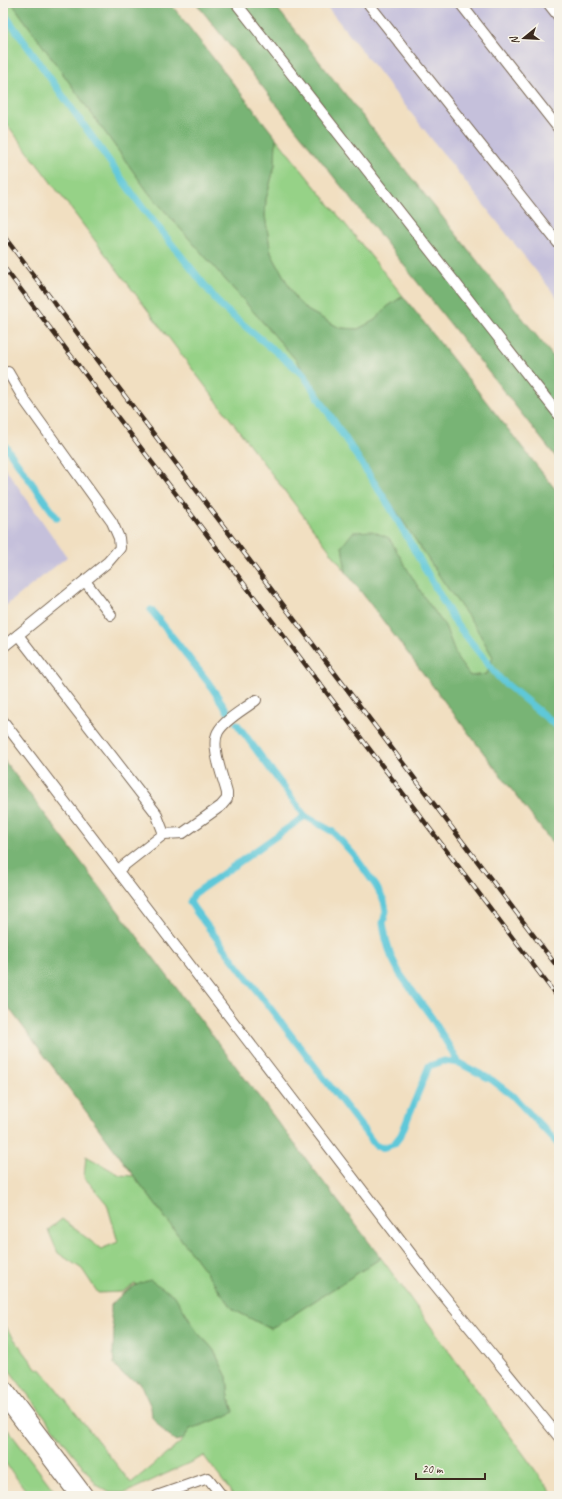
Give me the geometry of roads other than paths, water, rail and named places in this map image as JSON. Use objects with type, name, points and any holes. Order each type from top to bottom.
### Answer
[{"type":"street","points":[[3,1391],[82,1496]]},
{"type":"lane","points":[[236,3],[559,415]]},
{"type":"lane","points":[[368,3],[559,244]]},
{"type":"lane","points":[[460,3],[559,129]]},
{"type":"lane","points":[[548,3],[559,17]]},
{"type":"lane","points":[[3,647],[108,562],[120,548],[119,538],[112,522],[25,401],[8,372]]},
{"type":"lane","points":[[85,581],[111,616]]},
{"type":"lane","points":[[18,635],[156,813],[164,834]]},
{"type":"lane","points":[[118,870],[164,834],[183,833],[221,806],[227,799],[227,793],[216,751],[215,739],[218,731],[225,724],[256,700]]},
{"type":"lane","points":[[3,721],[431,1280],[559,1437]]},
{"type":"lane","points":[[157,1496],[208,1478],[222,1496]]},
{"type":"waterway","points":[[3,12],[142,207],[222,307],[303,374],[390,507],[455,622],[500,679],[559,728]]},
{"type":"waterway","points":[[3,443],[57,518]]},
{"type":"waterway","points":[[151,610],[208,682],[228,712]]},
{"type":"waterway","points":[[237,724],[305,816],[333,832],[354,855],[376,886],[384,901],[386,911],[383,923],[391,956],[400,974],[432,1018],[459,1063]]},
{"type":"waterway","points":[[305,816],[194,894],[190,902],[375,1145],[382,1148],[394,1144],[401,1135],[429,1066],[444,1061],[459,1063],[492,1080],[513,1096],[559,1145]]},
{"type":"railway","points":[[3,235],[559,969]]},
{"type":"railway","points":[[3,266],[559,999]]}]
